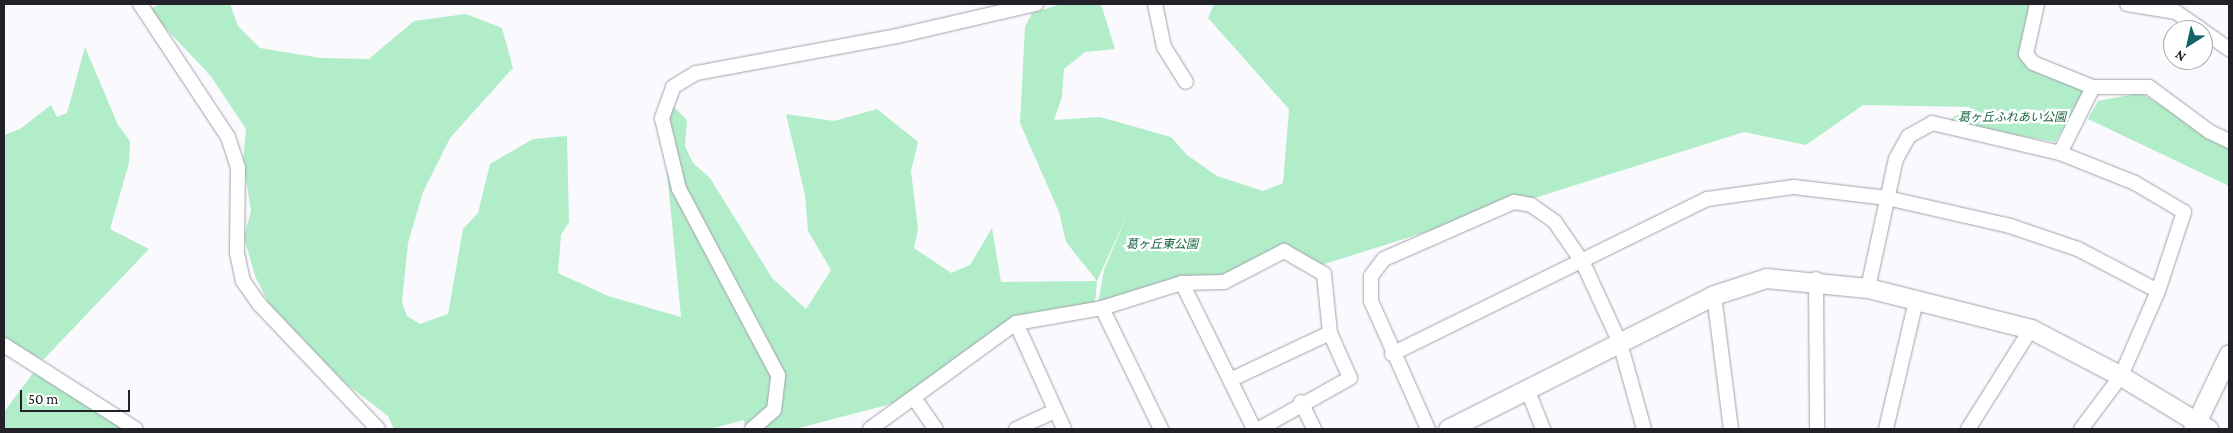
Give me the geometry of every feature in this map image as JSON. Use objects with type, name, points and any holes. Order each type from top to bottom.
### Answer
[{"type":"street","points":[[140,4],[228,137],[238,167],[237,252],[243,281],[260,305],[378,429]]},
{"type":"street","points":[[752,429],[774,410],[778,375],[680,189],[662,118],[673,87],[696,73],[897,36],[1036,4]]},
{"type":"street","points":[[1155,4],[1164,47],[1186,82]]},
{"type":"street","points":[[2037,4],[2026,54],[2033,63],[2093,87],[2149,87],[2210,132],[2229,141]]},
{"type":"street","points":[[2127,4],[2176,12],[2188,20]]},
{"type":"street","points":[[2213,38],[2229,50]]},
{"type":"street","points":[[2060,153],[2093,87]]},
{"type":"street","points":[[1868,288],[1896,159],[1908,136],[1932,123],[2060,153],[2135,183],[2184,212],[2158,291],[2121,376],[2081,429]]},
{"type":"street","points":[[1392,354],[1583,263],[1637,230],[1706,200],[1794,187],[1887,198],[2010,226],[2078,249],[2158,291]]},
{"type":"street","points":[[1428,429],[1392,354],[1371,301],[1371,276],[1384,259],[1514,202],[1531,205],[1555,222],[1583,263],[1620,343],[1644,429]]},
{"type":"street","points":[[870,429],[1016,323],[1102,308],[1182,283],[1224,282],[1284,250],[1324,274],[1330,333],[1350,378],[1301,402],[1259,429]]},
{"type":"street","points":[[1448,429],[1528,391],[1714,295],[1766,278],[1816,279],[1868,288],[2031,330],[2121,376],[2200,427],[2229,354]]},
{"type":"street","points":[[1816,279],[1817,429]]},
{"type":"street","points":[[1182,283],[1254,429]]},
{"type":"street","points":[[1714,295],[1731,429]]},
{"type":"street","points":[[1886,429],[1916,301]]},
{"type":"street","points":[[1102,308],[1161,429]]},
{"type":"street","points":[[1016,323],[1064,429]]},
{"type":"street","points":[[1968,429],[2031,330]]},
{"type":"street","points":[[1230,380],[1330,333]]},
{"type":"street","points":[[4,345],[136,429]]},
{"type":"street","points":[[1528,391],[1543,429]]},
{"type":"street","points":[[914,398],[936,429]]},
{"type":"street","points":[[1301,402],[1314,429]]},
{"type":"street","points":[[1016,429],[1055,411]]},
{"type":"green space","points":[[160,4],[230,4],[238,26],[260,48],[321,58],[369,59],[414,21],[466,14],[502,28],[513,68],[450,138],[423,192],[408,243],[402,302],[407,316],[420,324],[448,314],[463,229],[478,213],[490,164],[533,139],[567,136],[569,222],[561,235],[558,273],[608,296],[681,317],[665,151],[672,105],[687,120],[685,146],[693,163],[710,178],[772,278],[806,309],[831,270],[808,231],[805,195],[786,114],[834,121],[877,109],[918,142],[911,171],[918,229],[914,248],[951,273],[970,265],[992,228],[1001,282],[1097,281],[1095,303],[1011,321],[914,398],[795,429],[745,429],[744,420],[710,429],[394,429],[388,416],[319,363],[272,310],[255,276],[244,237],[251,211],[243,160],[246,129],[210,75],[148,10]]},
{"type":"green space","points":[[1061,4],[1101,4],[1115,49],[1085,52],[1064,69],[1062,97],[1054,120],[1100,117],[1171,137],[1187,155],[1217,176],[1263,191],[1283,183],[1289,109],[1208,18],[1214,4],[2030,4],[2020,59],[2085,92],[2055,142],[1946,122],[1971,107],[1863,105],[1806,145],[1744,132],[1318,266],[1279,246],[1224,282],[1166,288],[1097,309],[1104,270],[1127,215],[1097,281],[1066,242],[1059,212],[1020,123],[1025,27],[1032,13]]},
{"type":"green space","points":[[85,47],[118,125],[130,141],[129,163],[110,229],[149,249],[43,360],[4,339],[4,135],[20,129],[51,105],[57,117],[67,113]]},
{"type":"green space","points":[[2141,93],[2229,147],[2229,186],[2088,119],[2098,101]]},
{"type":"green space","points":[[39,365],[134,429],[4,429],[4,412]]},
{"type":"park label","name":"葛ヶ丘ふれあい公園","points":[[2012,118]]},
{"type":"park label","name":"葛ヶ丘東公園","points":[[1162,245]]}]
